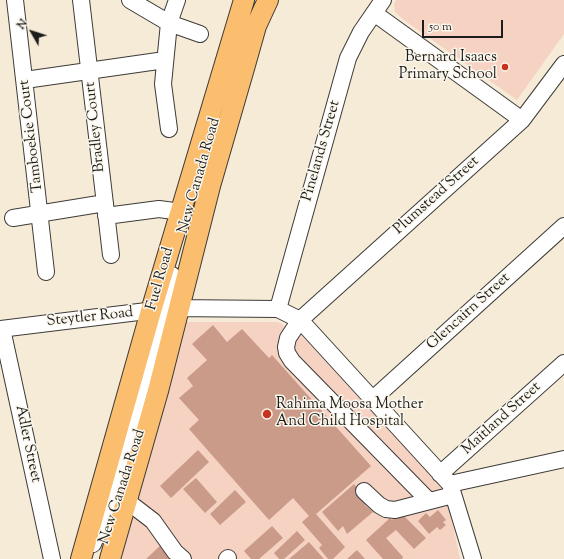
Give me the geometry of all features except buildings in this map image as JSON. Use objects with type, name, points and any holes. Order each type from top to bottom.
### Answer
[{"type":"main road","name":"Fuel Road","points":[[110,559],[127,501],[166,309],[180,212],[244,0]]},
{"type":"main road","name":"Fuel Road","points":[[81,559],[166,309],[210,186],[256,26],[268,0]]},
{"type":"street","name":"Tamboekie Court","points":[[15,0],[46,272]]},
{"type":"street","name":"Bradley Court","points":[[81,0],[111,255]]},
{"type":"street","points":[[130,0],[169,23],[200,34]]},
{"type":"street","points":[[169,129],[163,84],[169,23],[177,0]]},
{"type":"street","name":"New Canada Road","points":[[100,559],[118,514],[139,438],[166,309],[251,0]]},
{"type":"street","name":"New Canada Road","points":[[88,559],[108,505],[253,19],[261,0]]},
{"type":"street","name":"Pinelands Street","points":[[278,309],[348,58],[354,43],[383,0]]},
{"type":"street","points":[[374,13],[522,120]]},
{"type":"street","points":[[25,80],[165,60]]},
{"type":"street","name":"Plumstead Street","points":[[429,501],[292,361],[286,347],[288,338],[300,320],[522,120],[564,64]]},
{"type":"street","points":[[13,218],[40,213],[106,209],[159,209],[180,212]]},
{"type":"street","name":"Glencairn Street","points":[[374,399],[564,226]]},
{"type":"street","name":"Steytler Road","points":[[1,329],[166,309],[278,309]]},
{"type":"street","points":[[278,309],[300,320],[374,399],[448,484],[473,559]]},
{"type":"street","name":"Adler Street","points":[[1,329],[52,559]]},
{"type":"street","name":"Maitland Street","points":[[448,484],[468,449],[564,363]]},
{"type":"street","points":[[468,449],[470,463],[479,477]]},
{"type":"street","points":[[364,491],[379,505],[386,509],[395,510],[429,501],[448,484],[564,459]]},
{"type":"street","points":[[127,501],[153,521],[175,552],[183,559]]},
{"type":"shaded area","name":"Bernard Isaacs Primary School","points":[[396,0],[564,0],[564,34],[517,100],[404,20],[395,12],[394,4]]},
{"type":"shaded area","name":"Rahima Moosa Mother And Child Hospital","points":[[184,322],[278,322],[302,336],[446,492],[460,559],[119,559]]},
{"type":"place","name":"Bernard Isaacs Primary School","points":[[505,67]]},
{"type":"place","name":"Rahima Moosa Mother And Child Hospital","points":[[267,414]]}]
